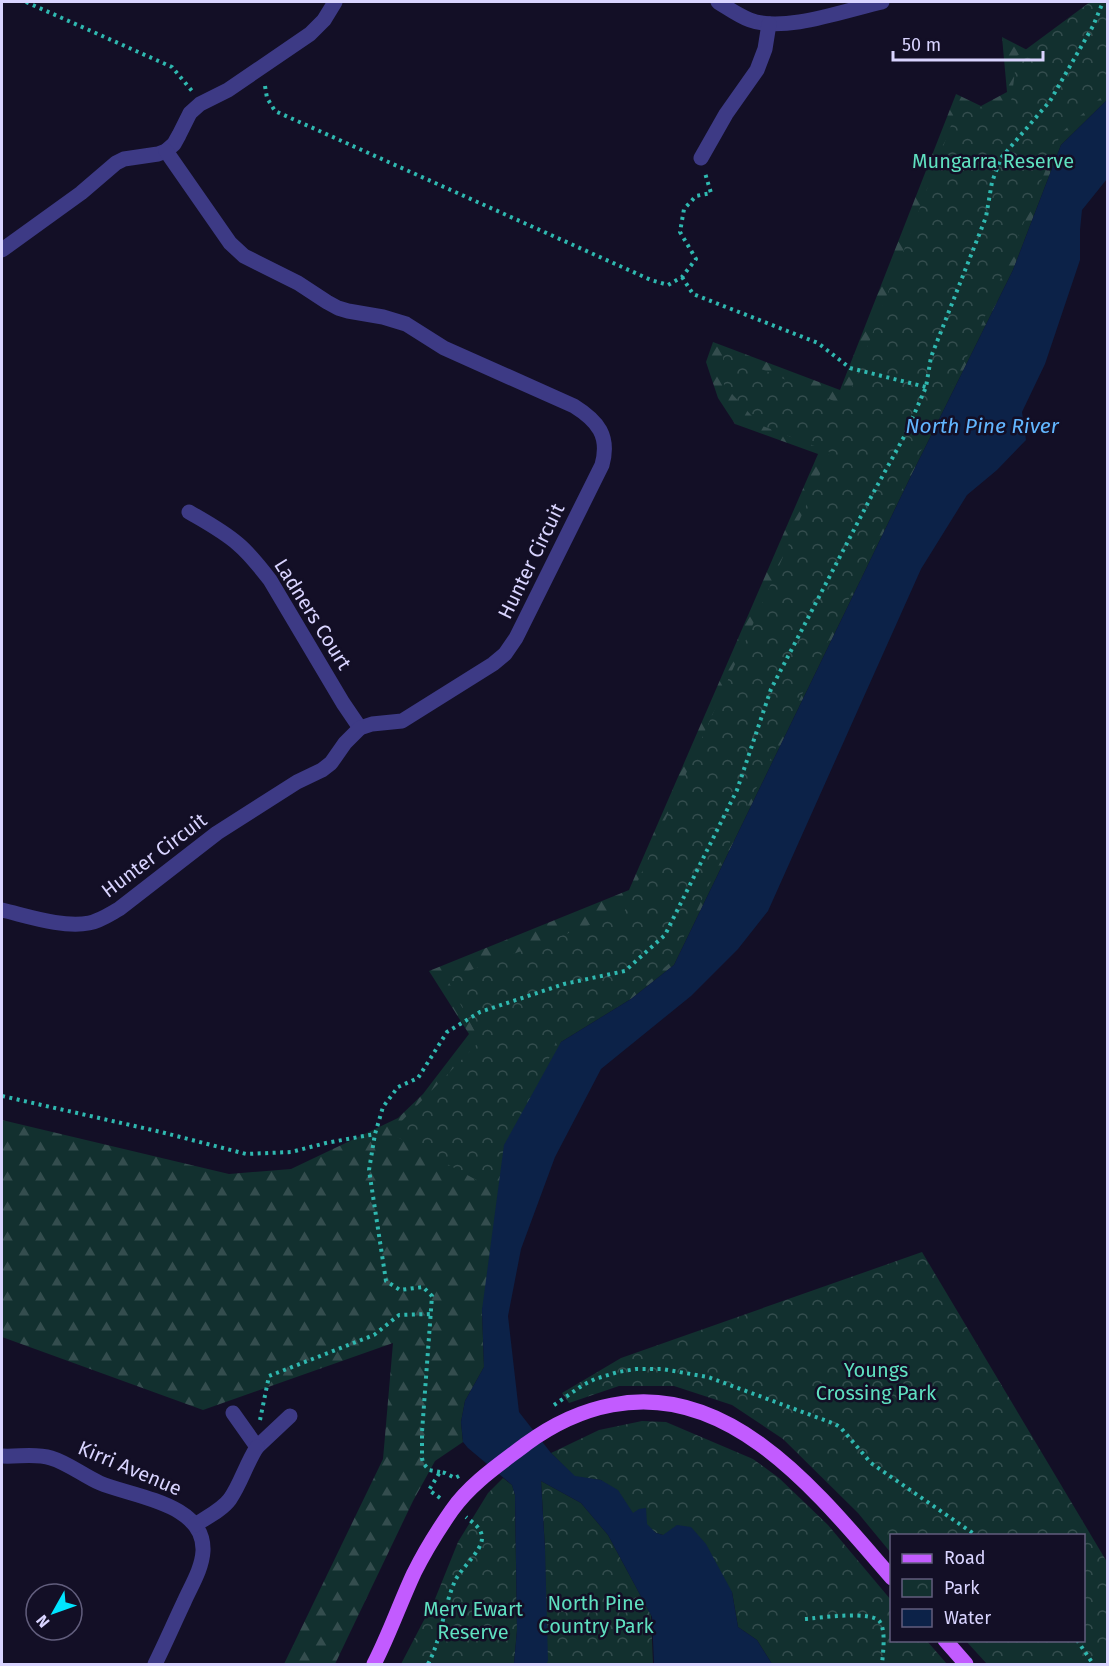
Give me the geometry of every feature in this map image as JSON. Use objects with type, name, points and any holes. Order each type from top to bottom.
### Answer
[{"type":"main road","points":[[374,1665],[415,1572],[433,1538],[459,1501],[488,1473],[541,1433],[591,1409],[626,1402],[659,1401],[679,1405],[722,1420],[762,1446],[830,1507],[890,1577]]},
{"type":"main road","points":[[946,1642],[966,1665]]},
{"type":"street","points":[[2,250],[81,193],[116,163],[124,159],[166,151],[174,144],[190,113],[200,104],[228,90],[310,34],[324,20],[334,2]]},
{"type":"street","points":[[718,2],[751,20],[769,24],[804,21],[882,2]]},
{"type":"street","points":[[701,158],[726,114],[757,70],[765,49],[769,24]]},
{"type":"street","name":"Hunter Circuit","points":[[2,910],[69,924],[92,923],[105,917],[119,909],[216,833],[297,782],[322,770],[331,763],[345,743],[360,728],[372,724],[402,721],[493,664],[505,654],[516,638],[602,465],[605,454],[605,444],[595,422],[574,406],[444,348],[406,324],[339,308],[244,256],[230,243],[166,151]]},
{"type":"street","name":"Ladners Court","points":[[189,513],[230,537],[256,562],[270,580],[360,728]]},
{"type":"street","points":[[233,1413],[257,1447]]},
{"type":"street","points":[[155,1665],[200,1569],[203,1551],[201,1536],[195,1525],[219,1510],[229,1500],[257,1447],[290,1416]]},
{"type":"street","name":"Kirri Avenue","points":[[2,1456],[39,1455],[54,1458],[101,1484],[170,1506],[184,1514],[195,1525]]},
{"type":"path","points":[[26,2],[172,68],[200,104]]},
{"type":"path","points":[[460,1476],[455,1478],[429,1470],[423,1463],[422,1432],[432,1296],[423,1287],[400,1290],[386,1281],[369,1170],[375,1134],[383,1107],[398,1087],[418,1078],[447,1032],[480,1012],[564,984],[625,971],[665,935],[737,790],[771,689],[905,435],[926,387],[931,357],[986,217],[992,182],[1002,158],[1050,100],[1093,26],[1103,2]]},
{"type":"path","points":[[256,72],[275,111],[651,280],[668,285],[682,277],[696,258],[680,232],[684,209],[696,196],[711,193],[701,158]]},
{"type":"path","points":[[682,277],[693,294],[818,343],[850,369],[926,387]]},
{"type":"path","points":[[2,1096],[246,1154],[291,1152],[375,1134]]},
{"type":"path","points":[[257,1447],[258,1426],[269,1376],[374,1335],[399,1315],[431,1314]]},
{"type":"path","points":[[439,1498],[429,1490],[440,1472]]},
{"type":"path","points":[[428,1665],[435,1651],[447,1604],[456,1580],[481,1543],[481,1532],[478,1527],[465,1517]]},
{"type":"path","points":[[805,1619],[863,1616],[876,1618],[881,1623],[883,1633],[882,1665]]},
{"type":"path","points":[[1078,1642],[1093,1665]]},
{"type":"green space","name":"Mungarra Reserve","points":[[1090,2],[1107,2],[1107,92],[1061,133],[976,338],[672,961],[642,987],[556,1042],[493,1189],[390,1133],[480,1041],[447,979],[624,912],[830,452],[760,425],[724,385],[723,352],[845,406],[958,107],[1010,110],[1017,56]]},
{"type":"green space","points":[[1002,37],[1080,77],[1107,59],[1107,100],[1061,145],[1013,270],[674,965],[631,999],[561,1042],[482,1310],[484,1367],[465,1401],[461,1422],[463,1442],[435,1461],[413,1501],[335,1664],[284,1664],[383,1459],[393,1343],[203,1410],[2,1337],[2,1120],[229,1174],[291,1169],[398,1118],[423,1094],[469,1034],[429,971],[629,890],[818,454],[735,424],[718,398],[706,362],[713,342],[840,390],[956,94],[981,106],[1007,92]]},
{"type":"green space","name":"Youngs Crossing Park","points":[[922,1252],[1107,1562],[1107,1664],[987,1664],[967,1642],[1085,1642],[1085,1534],[890,1534],[890,1552],[858,1513],[783,1439],[732,1405],[674,1386],[619,1386],[569,1403],[562,1393],[621,1358]]},
{"type":"green space","points":[[642,1421],[666,1422],[753,1459],[779,1478],[828,1525],[890,1599],[890,1642],[928,1642],[947,1664],[772,1664],[757,1640],[738,1627],[732,1592],[663,1535],[656,1533],[633,1514],[601,1480],[575,1477],[551,1453],[599,1430]]},
{"type":"green space","name":"Merv Ewart Reserve","points":[[503,1478],[512,1485],[515,1495],[517,1630],[514,1664],[401,1664],[435,1599],[458,1542],[488,1493]]},
{"type":"green space","name":"North Pine Country Park","points":[[541,1481],[581,1503],[608,1535],[651,1615],[653,1664],[546,1664],[545,1549]]},
{"type":"water","name":"North Pine River","points":[[1107,100],[1107,179],[1082,210],[1080,260],[1045,364],[1022,412],[1026,440],[997,470],[967,495],[921,569],[768,911],[738,949],[691,996],[601,1069],[555,1157],[521,1249],[508,1316],[519,1412],[551,1453],[575,1476],[601,1480],[618,1490],[633,1513],[646,1508],[647,1524],[656,1533],[663,1535],[677,1525],[691,1527],[706,1544],[732,1592],[738,1627],[757,1640],[772,1664],[654,1664],[652,1617],[608,1535],[581,1503],[541,1481],[548,1661],[546,1664],[514,1664],[517,1630],[515,1495],[512,1485],[463,1442],[461,1422],[465,1401],[484,1367],[482,1310],[504,1145],[561,1042],[631,999],[674,965],[1013,270],[1061,145]]}]
